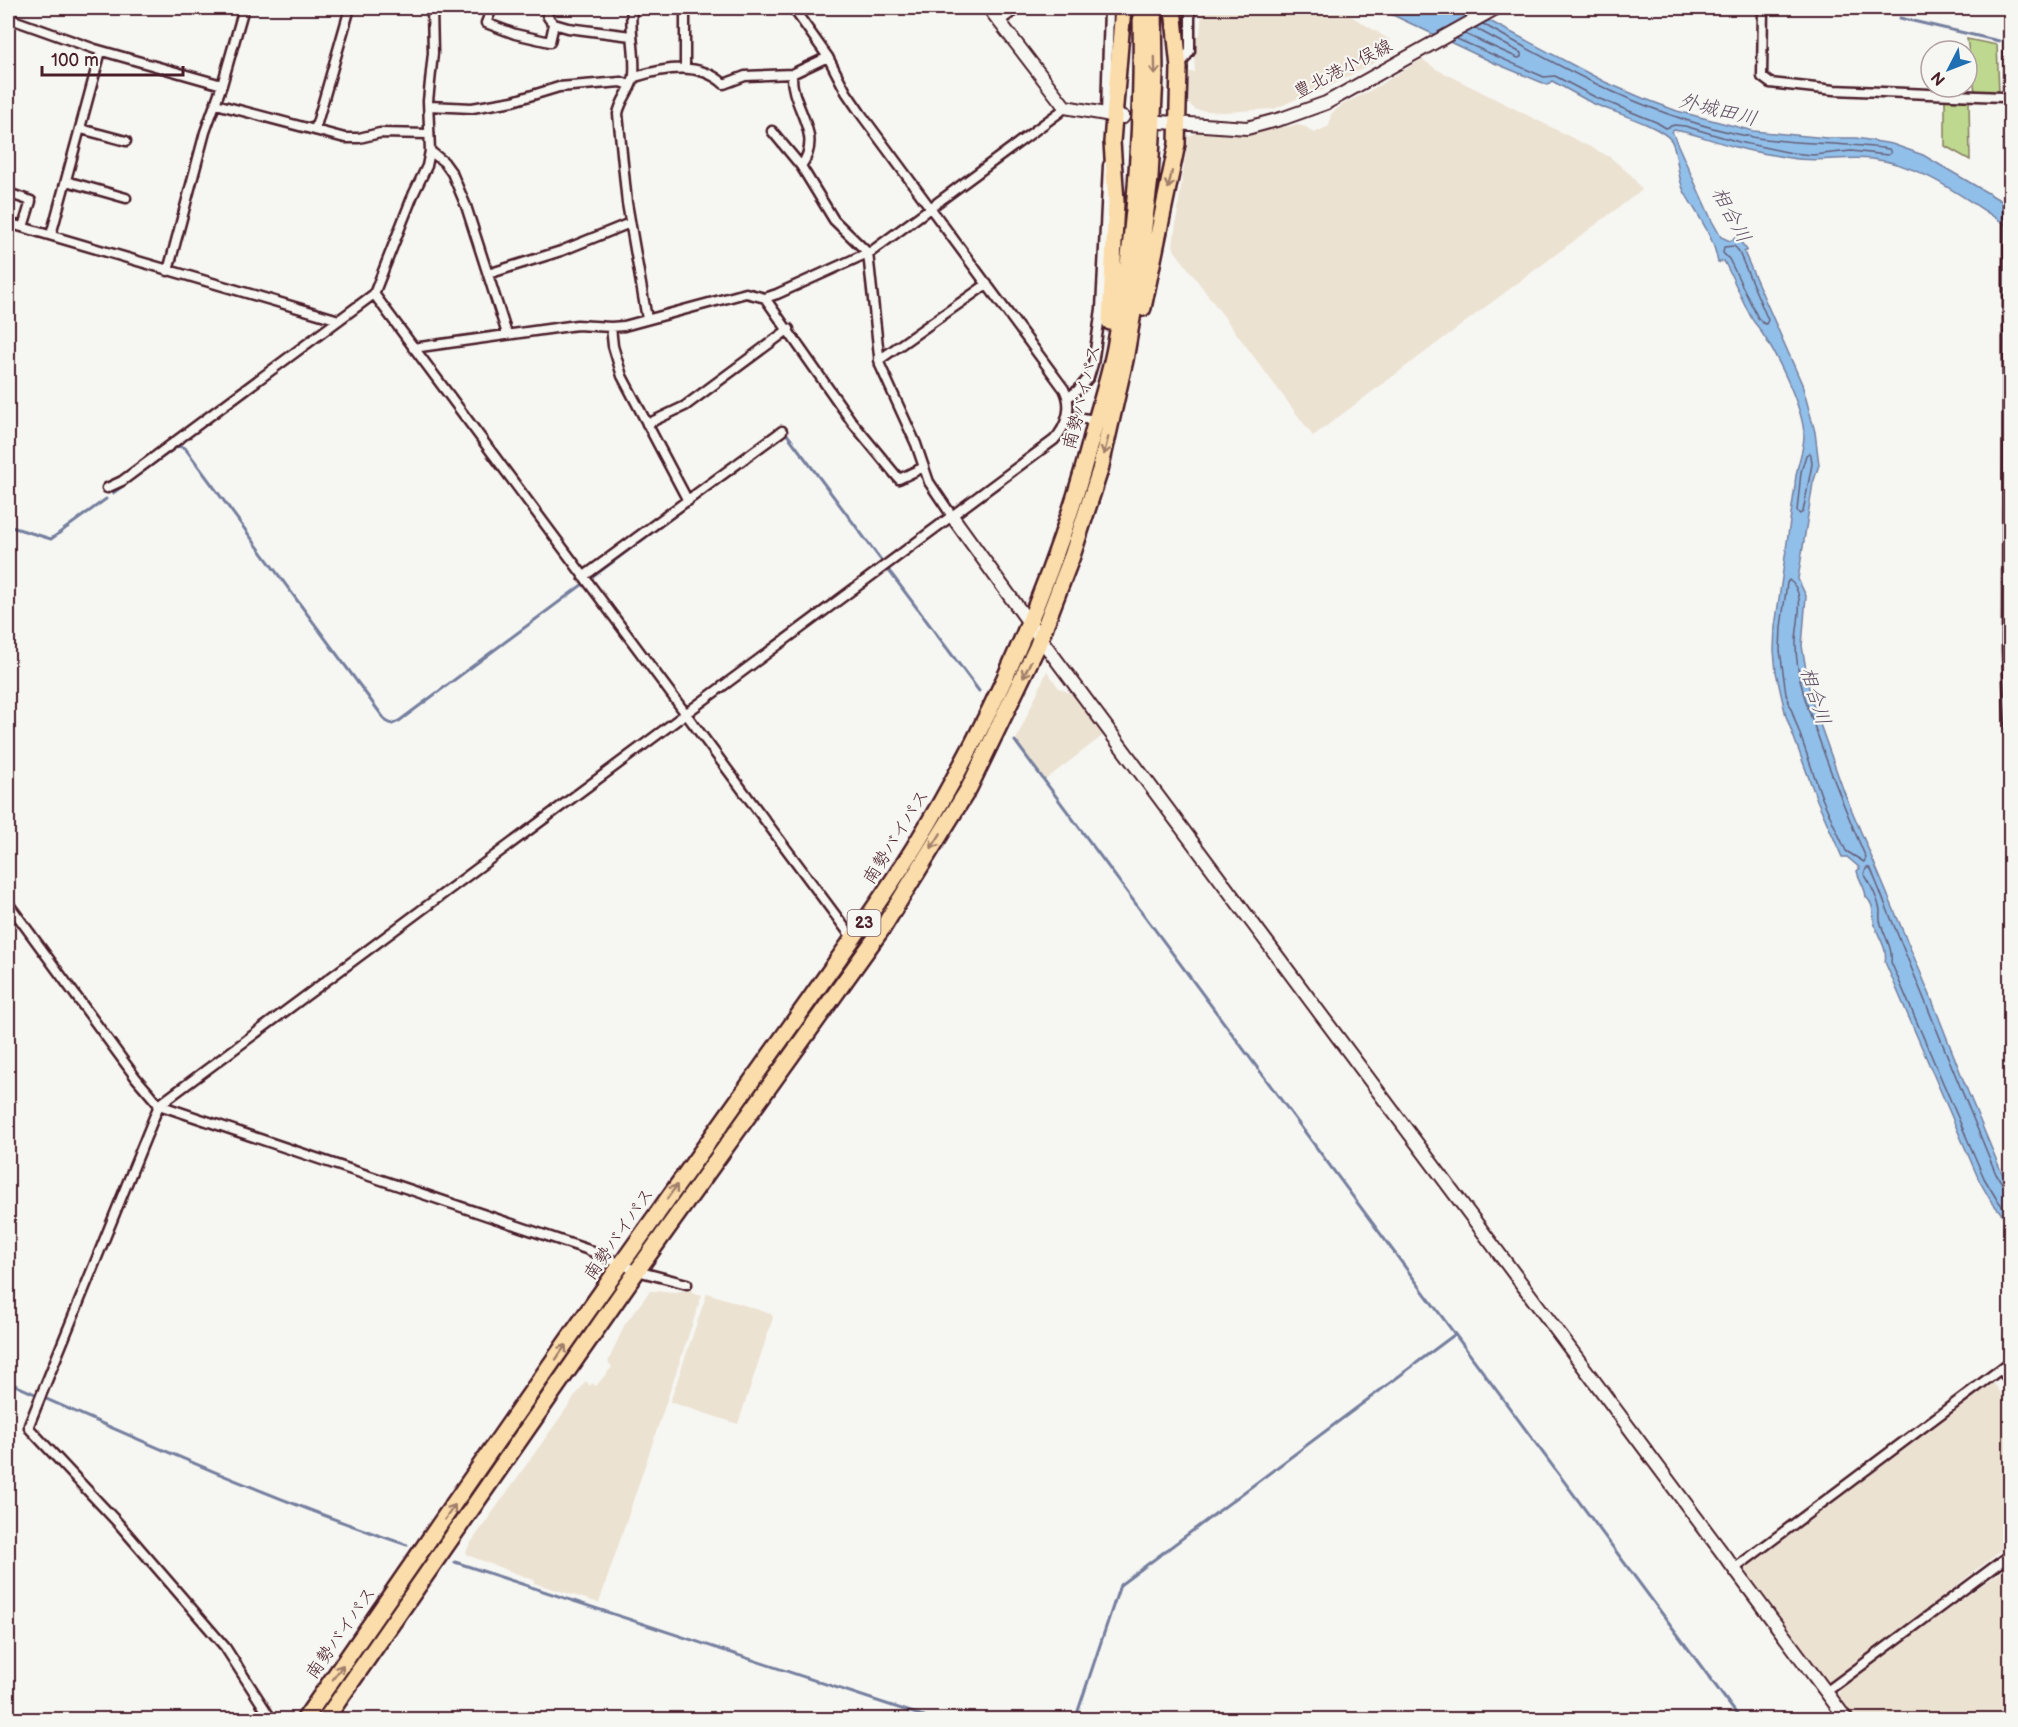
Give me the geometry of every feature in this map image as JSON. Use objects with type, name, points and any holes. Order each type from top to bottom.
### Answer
[{"type":"highway","points":[[1096,420],[1111,313],[1116,202],[1112,142],[1122,8]]},
{"type":"highway","name":"南勢バイパス","points":[[304,1719],[621,1263],[891,885],[944,797],[995,696],[1028,621],[1066,523],[1084,470],[1115,348],[1131,241],[1140,125],[1141,8]]},
{"type":"highway","name":"南勢バイパス","points":[[325,1719],[637,1271],[882,929],[969,788],[1040,638],[1072,556],[1100,470],[1112,423],[1134,308],[1144,232],[1154,126],[1154,8]]},
{"type":"highway","points":[[1112,423],[1128,383],[1177,144],[1179,68],[1173,8]]},
{"type":"street","points":[[168,271],[205,132],[222,85],[244,8]]},
{"type":"street","points":[[315,130],[350,8]]},
{"type":"street","points":[[107,488],[122,481],[374,294],[427,166],[430,151],[432,8]]},
{"type":"street","points":[[492,8],[486,22],[515,34],[550,42],[554,24]]},
{"type":"street","points":[[547,8],[546,12],[554,24],[568,28],[632,36]]},
{"type":"street","points":[[632,8],[632,81],[620,103],[618,114],[622,169],[648,319]]},
{"type":"street","points":[[685,8],[685,68]]},
{"type":"street","points":[[273,1719],[225,1647],[118,1523],[30,1430],[29,1425],[159,1105],[1054,440],[1062,432],[1067,416],[1069,398],[1064,388],[861,114],[846,92],[828,57],[793,8]]},
{"type":"street","points":[[990,8],[1065,107],[1114,116],[1109,8]]},
{"type":"street","points":[[1000,21],[1018,8]]},
{"type":"street","points":[[1179,68],[1190,51],[1190,8]]},
{"type":"street","name":"豊北港小俣線","points":[[1161,122],[1247,128],[1284,118],[1326,103],[1496,8]]},
{"type":"street","points":[[1763,8],[1762,77],[1770,83],[1834,90],[2002,97]]},
{"type":"street","points":[[8,18],[101,51],[222,85]]},
{"type":"street","points":[[51,235],[101,51]]},
{"type":"street","points":[[429,106],[472,108],[513,101],[559,87],[632,81],[647,73],[685,68],[702,70],[724,84],[745,76],[792,74],[828,57]]},
{"type":"street","points":[[792,74],[796,96],[810,131],[810,146],[801,166]]},
{"type":"street","points":[[216,104],[353,138],[380,133],[429,134]]},
{"type":"street","points":[[765,298],[868,252],[1065,107]]},
{"type":"street","points":[[81,129],[126,141]]},
{"type":"street","points":[[772,131],[801,166],[834,220],[868,252],[879,360],[935,493],[1040,638],[1847,1719]]},
{"type":"street","points":[[1069,398],[1089,377],[1093,364],[1101,309],[1106,178],[1112,142]]},
{"type":"street","points":[[430,151],[444,162],[452,173],[466,206],[507,334]]},
{"type":"street","points":[[66,181],[126,198]]},
{"type":"street","points":[[8,193],[31,201],[23,227]]},
{"type":"street","points":[[8,223],[339,320]]},
{"type":"street","points":[[488,274],[561,251],[630,223]]},
{"type":"street","points":[[879,360],[987,284]]},
{"type":"street","points":[[413,348],[577,325],[611,327],[746,293],[765,298],[789,329],[852,422],[898,479],[924,467]]},
{"type":"street","points":[[374,294],[848,932]]},
{"type":"street","points":[[611,327],[617,362],[688,501]]},
{"type":"street","points":[[647,424],[685,406],[789,329]]},
{"type":"street","points":[[1067,416],[1096,420]]},
{"type":"street","points":[[585,580],[782,430]]},
{"type":"street","points":[[8,903],[136,1078],[159,1105],[586,1249],[637,1271],[687,1284]]},
{"type":"street","points":[[1734,1569],[2010,1362]]},
{"type":"street","points":[[2001,1369],[2010,1383]]},
{"type":"street","points":[[1826,1692],[2010,1555]]},
{"type":"shaded area","points":[[1202,8],[1338,8],[1390,40],[1380,46],[1386,56],[1323,90],[1305,95],[1274,109],[1223,112],[1196,110],[1189,104],[1189,72],[1195,72],[1193,36],[1200,35]]},
{"type":"shaded area","points":[[1422,59],[1436,69],[1610,157],[1631,175],[1642,190],[1313,436],[1175,251],[1173,245],[1188,137],[1197,132],[1236,134],[1297,125],[1306,127],[1314,133],[1329,126],[1331,114],[1342,105]]},
{"type":"shaded area","points":[[1047,671],[1059,688],[1075,694],[1105,734],[1045,780],[1016,740]]},
{"type":"shaded area","points":[[691,1289],[692,1292],[702,1295],[599,1603],[534,1583],[534,1580],[467,1555],[470,1544],[586,1381],[590,1386],[592,1383],[596,1386],[612,1367],[608,1362],[625,1324],[650,1291],[676,1292]]},
{"type":"shaded area","points":[[707,1293],[771,1314],[773,1318],[738,1424],[670,1402]]},
{"type":"shaded area","points":[[1993,1382],[2010,1405],[2010,1544],[1833,1682],[1825,1682],[1743,1570]]},
{"type":"shaded area","points":[[2010,1565],[2010,1719],[1856,1719],[1839,1696],[1840,1687]]},
{"type":"green space","points":[[1979,41],[1997,45],[1999,92],[1979,91]]},
{"type":"green space","points":[[1945,100],[1969,101],[1970,160],[1945,146]]},
{"type":"water","points":[[1378,8],[1465,8],[1605,82],[1677,111],[1753,131],[1827,138],[1856,138],[1892,144],[1923,155],[2010,206],[2010,227],[1944,185],[1910,168],[1862,158],[1811,160],[1790,158],[1742,149],[1682,131],[1672,132],[1721,237],[1730,241],[1737,237],[1747,250],[1744,252],[1802,384],[1815,432],[1819,465],[1813,483],[1798,579],[1806,596],[1802,646],[1811,699],[1844,792],[2001,1171],[2010,1185],[2010,1224],[1991,1201],[1979,1180],[1885,962],[1885,952],[1875,925],[1872,906],[1858,875],[1857,871],[1860,868],[1847,857],[1842,857],[1817,800],[1786,716],[1776,672],[1775,627],[1795,479],[1804,442],[1803,425],[1781,367],[1752,319],[1724,261],[1718,263],[1709,235],[1682,187],[1674,145],[1665,134],[1656,129],[1592,103],[1552,81],[1548,85],[1492,62]]},
{"type":"waterway","points":[[1900,18],[1999,41]]},
{"type":"waterway","points":[[113,493],[178,446],[185,448],[386,721],[392,724],[786,433],[979,691]]},
{"type":"waterway","points":[[8,526],[51,539],[106,499]]},
{"type":"waterway","points":[[1015,741],[1741,1720]]},
{"type":"waterway","points":[[1075,1720],[1120,1585],[1454,1335]]},
{"type":"waterway","points":[[8,1382],[256,1489],[407,1545]]},
{"type":"waterway","points":[[455,1562],[935,1720]]},
{"type":"railway","points":[[2004,8],[2002,650],[2010,870]]},
{"type":"water label","name":"外城田川","points":[[1718,110]]},
{"type":"water label","name":"相合川","points":[[1731,215]]},
{"type":"water label","name":"相合川","points":[[1815,696]]}]
